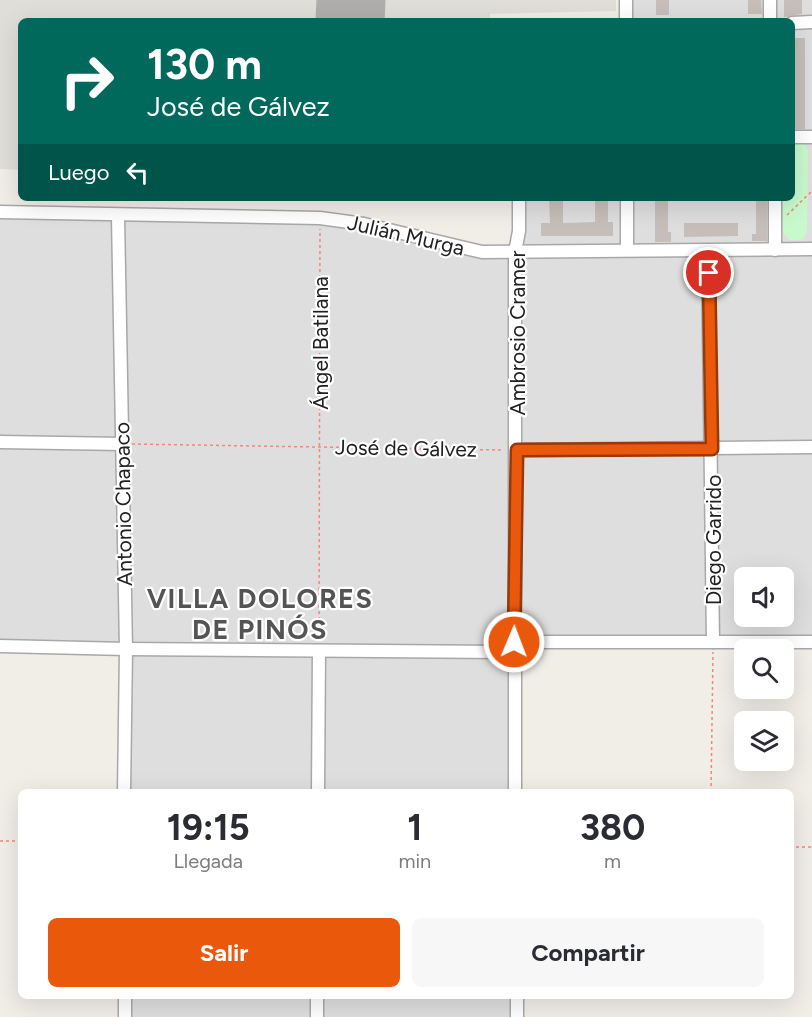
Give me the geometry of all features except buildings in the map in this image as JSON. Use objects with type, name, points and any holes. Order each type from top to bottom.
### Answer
[{"type":"street","points":[[626,0],[626,18]]},
{"type":"street","points":[[770,0],[770,18]]},
{"type":"street","points":[[795,23],[812,22]]},
{"type":"street","points":[[795,137],[812,137]]},
{"type":"street","name":"Ambrosio Cramer","points":[[515,789],[514,642],[517,450],[515,252],[519,231],[519,201]]},
{"type":"street","points":[[627,201],[627,250]]},
{"type":"street","points":[[775,249],[776,201]]},
{"type":"street","name":"Julián Murga","points":[[0,213],[320,218],[364,224],[468,250],[708,252],[812,249]]},
{"type":"street","name":"Antonio Chapaco","points":[[118,216],[126,650],[124,789]]},
{"type":"street","name":"Diego Garrido","points":[[708,252],[713,642]]},
{"type":"street","points":[[0,442],[122,444]]},
{"type":"street","points":[[517,450],[812,447]]},
{"type":"street","points":[[0,646],[126,650],[501,652],[514,642],[812,642]]},
{"type":"street","points":[[318,789],[319,651]]},
{"type":"street","points":[[125,999],[125,1017]]},
{"type":"street","points":[[317,999],[317,1017]]},
{"type":"street","points":[[517,999],[517,1017]]},
{"type":"path","points":[[775,226],[812,191]]},
{"type":"path","name":"Ángel Batilana","points":[[319,651],[320,218]]},
{"type":"path","name":"José de Gálvez","points":[[122,444],[517,450]]},
{"type":"path","points":[[711,789],[713,642]]},
{"type":"path","points":[[0,841],[18,841]]},
{"type":"path","points":[[794,847],[812,847]]},
{"type":"shaded area","points":[[0,0],[616,0],[616,11],[490,14],[490,18],[18,18],[18,170],[0,169]]},
{"type":"shaded area","points":[[626,0],[812,0],[812,642],[794,642],[794,639],[734,639],[734,642],[514,642],[515,789],[124,789],[126,650],[0,646],[0,212],[283,217],[515,252],[519,201],[795,201],[795,18],[626,18]]},
{"type":"shaded area","points":[[125,999],[517,999],[517,1017],[125,1017]]},
{"type":"green space","points":[[795,144],[804,144],[808,150],[807,232],[802,240],[790,240],[783,233],[783,201],[795,201]]},
{"type":"runway","points":[[350,18],[351,0]]},
{"type":"district","name":"VILLA DOLORES DE PINÓS","points":[[260,614]]},
{"type":"route","points":[[514,642],[517,450],[712,449],[709,273]]}]
